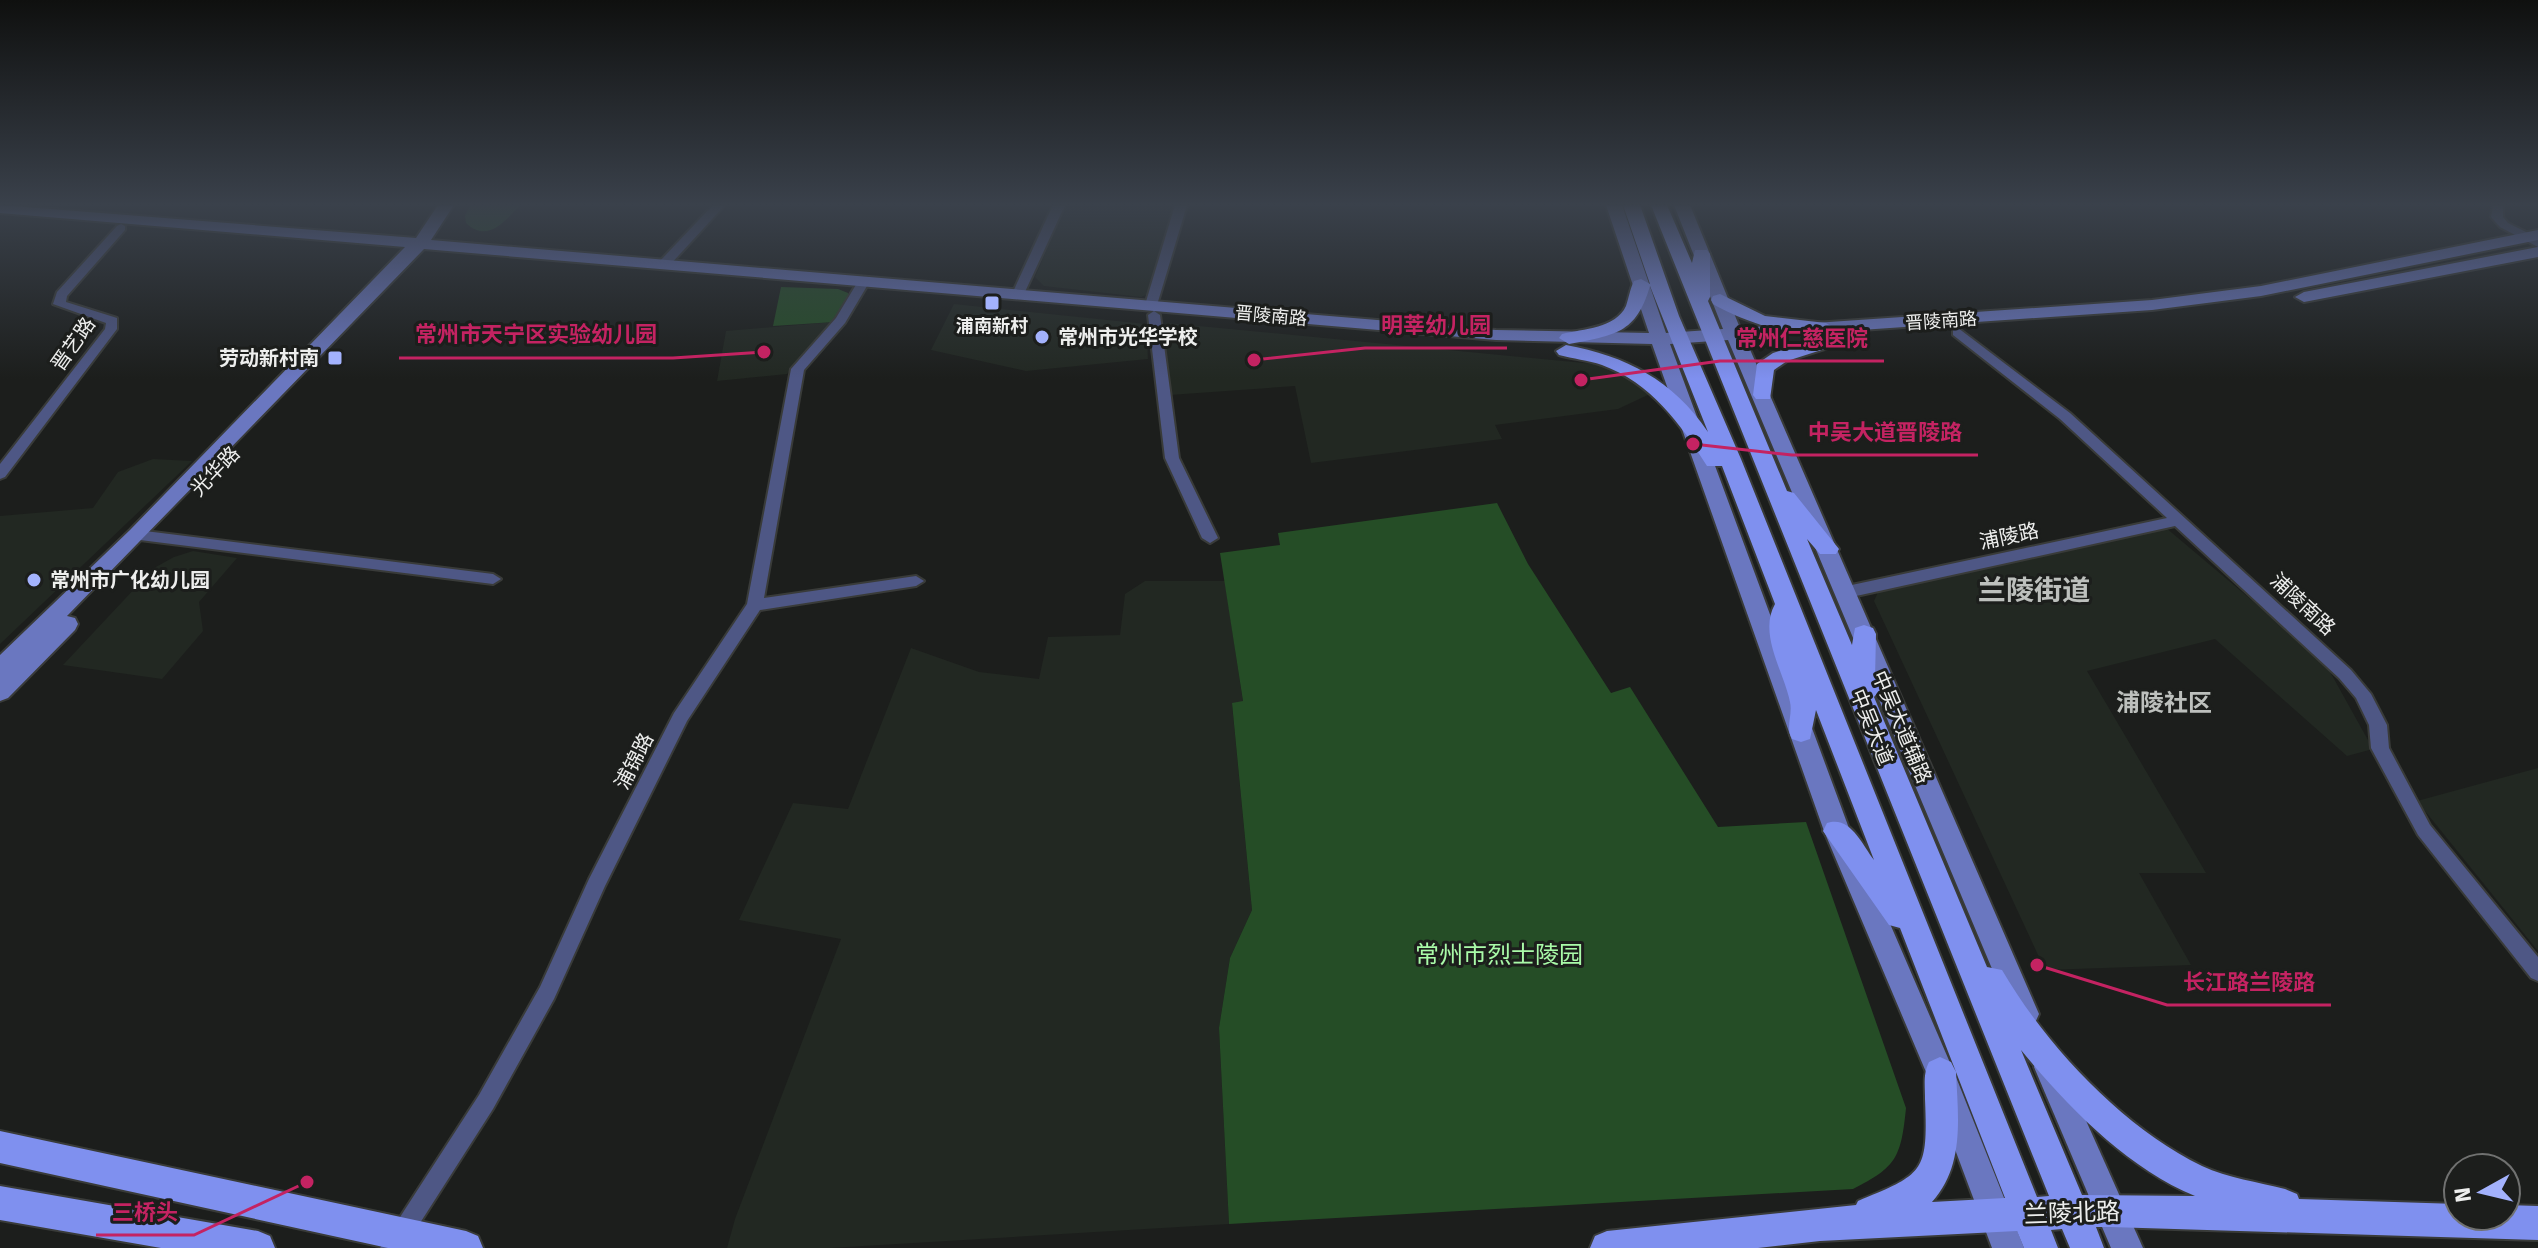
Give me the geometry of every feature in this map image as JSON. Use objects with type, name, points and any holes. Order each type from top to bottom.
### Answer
[{"type":"main road","name":"光华路","points":[[0,692],[402,263]]},
{"type":"main road","name":"晋陵南路","points":[[589,263],[1018,294],[1152,310]]},
{"type":"main road","name":"晋陵南路","points":[[650,263],[1152,310],[1567,344],[1672,345],[1828,335],[2183,301],[2261,291],[2416,263]]},
{"type":"main road","points":[[1634,263],[1641,285],[1672,345],[1687,416],[1837,831],[1940,1072],[2011,1215],[2008,1248]]},
{"type":"main road","name":"中吴大道","points":[[1649,263],[1672,345],[1699,383],[1982,1100],[2011,1215],[2041,1248]]},
{"type":"main road","points":[[1663,263],[1672,290],[1682,300],[1688,300],[1693,288]]},
{"type":"main road","name":"中吴大道","points":[[1683,263],[1701,308],[1726,342],[1754,442],[2087,1248]]},
{"type":"main road","points":[[1701,263],[1701,308]]},
{"type":"main road","name":"中吴大道辅路","points":[[1705,263],[1720,300],[1726,342],[1763,395],[2127,1248]]},
{"type":"main road","name":"晋陵南路","points":[[1828,335],[1958,332],[2163,315],[2292,299],[2444,263]]},
{"type":"main road","points":[[1567,344],[1621,322],[1632,312],[1641,285]]},
{"type":"main road","points":[[1720,300],[1744,316],[1775,326],[1828,335]]},
{"type":"main road","points":[[1763,395],[1764,368],[1780,357],[1828,335]]},
{"type":"main road","points":[[1567,344],[1613,362],[1666,397],[1703,435],[1719,470],[1743,494]]},
{"type":"main road","points":[[1699,383],[1701,376],[1708,376],[1715,387],[1759,495],[1804,562]]},
{"type":"main road","points":[[1754,442],[1768,455],[1788,501],[1828,549]]},
{"type":"main road","name":"光华路","points":[[0,669],[144,536]]},
{"type":"main road","points":[[1785,600],[1783,642],[1804,705],[1801,732]]},
{"type":"main road","points":[[1864,634],[1863,679],[1881,727],[1885,758]]},
{"type":"main road","points":[[1837,831],[1921,947]]},
{"type":"main road","points":[[1941,895],[1970,937],[2004,1006],[2040,1049],[2117,1126],[2155,1157],[2193,1179],[2318,1216]]},
{"type":"main road","points":[[1820,1224],[1910,1200],[1935,1176],[1943,1137],[1940,1072]]},
{"type":"main road","points":[[1982,1100],[2003,1124],[2017,1122],[2024,1097]]},
{"type":"main road","points":[[0,1147],[395,1240],[466,1248]]},
{"type":"main road","points":[[0,1203],[258,1248]]},
{"type":"main road","name":"兰陵北路","points":[[1607,1248],[1820,1224],[2110,1210],[2538,1223]]},
{"type":"street","name":"晋艺路","points":[[0,474],[111,329],[113,321],[59,304],[61,295],[89,263]]},
{"type":"street","points":[[1018,294],[1032,263]]},
{"type":"street","points":[[1165,263],[1152,310],[1172,458],[1210,538]]},
{"type":"street","name":"浦锦路","points":[[395,1240],[486,1102],[547,993],[596,885],[680,718],[755,605],[798,369],[841,320],[862,284]]},
{"type":"street","name":"浦陵南路","points":[[1958,332],[2065,416],[2363,694],[2378,725],[2380,748],[2424,830],[2538,972]]},
{"type":"street","name":"浦陵路","points":[[1847,592],[2180,520]]},
{"type":"street","points":[[144,536],[493,579]]},
{"type":"street","points":[[755,605],[916,581]]},
{"type":"shaded area","points":[[1041,263],[1160,263],[1151,293],[1141,297],[1044,286],[1035,277]]},
{"type":"shaded area","name":"常州市光华学校","points":[[954,304],[1146,324],[1148,359],[1026,371],[931,350]]},
{"type":"shaded area","points":[[834,322],[787,374],[717,381],[726,331]]},
{"type":"shaded area","points":[[1167,323],[1626,367],[1652,393],[1618,409],[1495,425],[1502,439],[1311,463],[1295,386],[1170,395],[1162,327]]},
{"type":"shaded area","name":"常州市广化幼儿园","points":[[153,459],[192,461],[0,644],[0,516],[93,508],[118,472]]},
{"type":"shaded area","points":[[2165,527],[2324,661],[2373,749],[2347,756],[2215,639],[2087,671],[2206,873],[2139,873],[2191,965],[2045,970],[1874,601],[1878,592]]},
{"type":"shaded area","points":[[193,551],[237,558],[199,602],[203,631],[162,679],[63,665],[154,568]]},
{"type":"shaded area","points":[[1145,581],[1225,581],[1243,702],[1232,704],[1252,910],[1230,958],[1219,1028],[1229,1224],[830,1248],[727,1248],[735,1219],[841,939],[739,920],[793,803],[848,809],[911,648],[979,672],[1039,679],[1048,637],[1120,635],[1125,594]]},
{"type":"shaded area","points":[[2538,768],[2538,951],[2417,801]]},
{"type":"green space","points":[[781,287],[838,289],[848,293],[849,300],[834,322],[773,326]]},
{"type":"green space","name":"常州市烈士陵园","points":[[1497,503],[1528,564],[1611,693],[1630,687],[1718,827],[1806,822],[1906,1108],[1902,1138],[1894,1159],[1879,1174],[1853,1189],[1229,1224],[1219,1028],[1230,958],[1252,910],[1232,703],[1243,701],[1220,553],[1280,545],[1278,533]]},
{"type":"place","name":"浦南新村","points":[[992,303]]},
{"type":"place","name":"常州市光华学校","points":[[1042,337]]},
{"type":"place","name":"常州市天宁区实验幼儿园","points":[[764,352]]},
{"type":"place","name":"劳动新村南","points":[[335,358]]},
{"type":"place","name":"明莘幼儿园","points":[[1254,360]]},
{"type":"place","name":"常州仁慈医院","points":[[1581,380]]},
{"type":"place","name":"中吴大道晋陵路","points":[[1693,444]]},
{"type":"place","name":"常州市广化幼儿园","points":[[34,580]]},
{"type":"place","name":"长江路兰陵路","points":[[2037,965]]},
{"type":"place","name":"三桥头","points":[[307,1182]]},
{"type":"district","name":"兰陵街道","points":[[2034,590]]},
{"type":"district","name":"浦陵社区","points":[[2164,703]]}]
